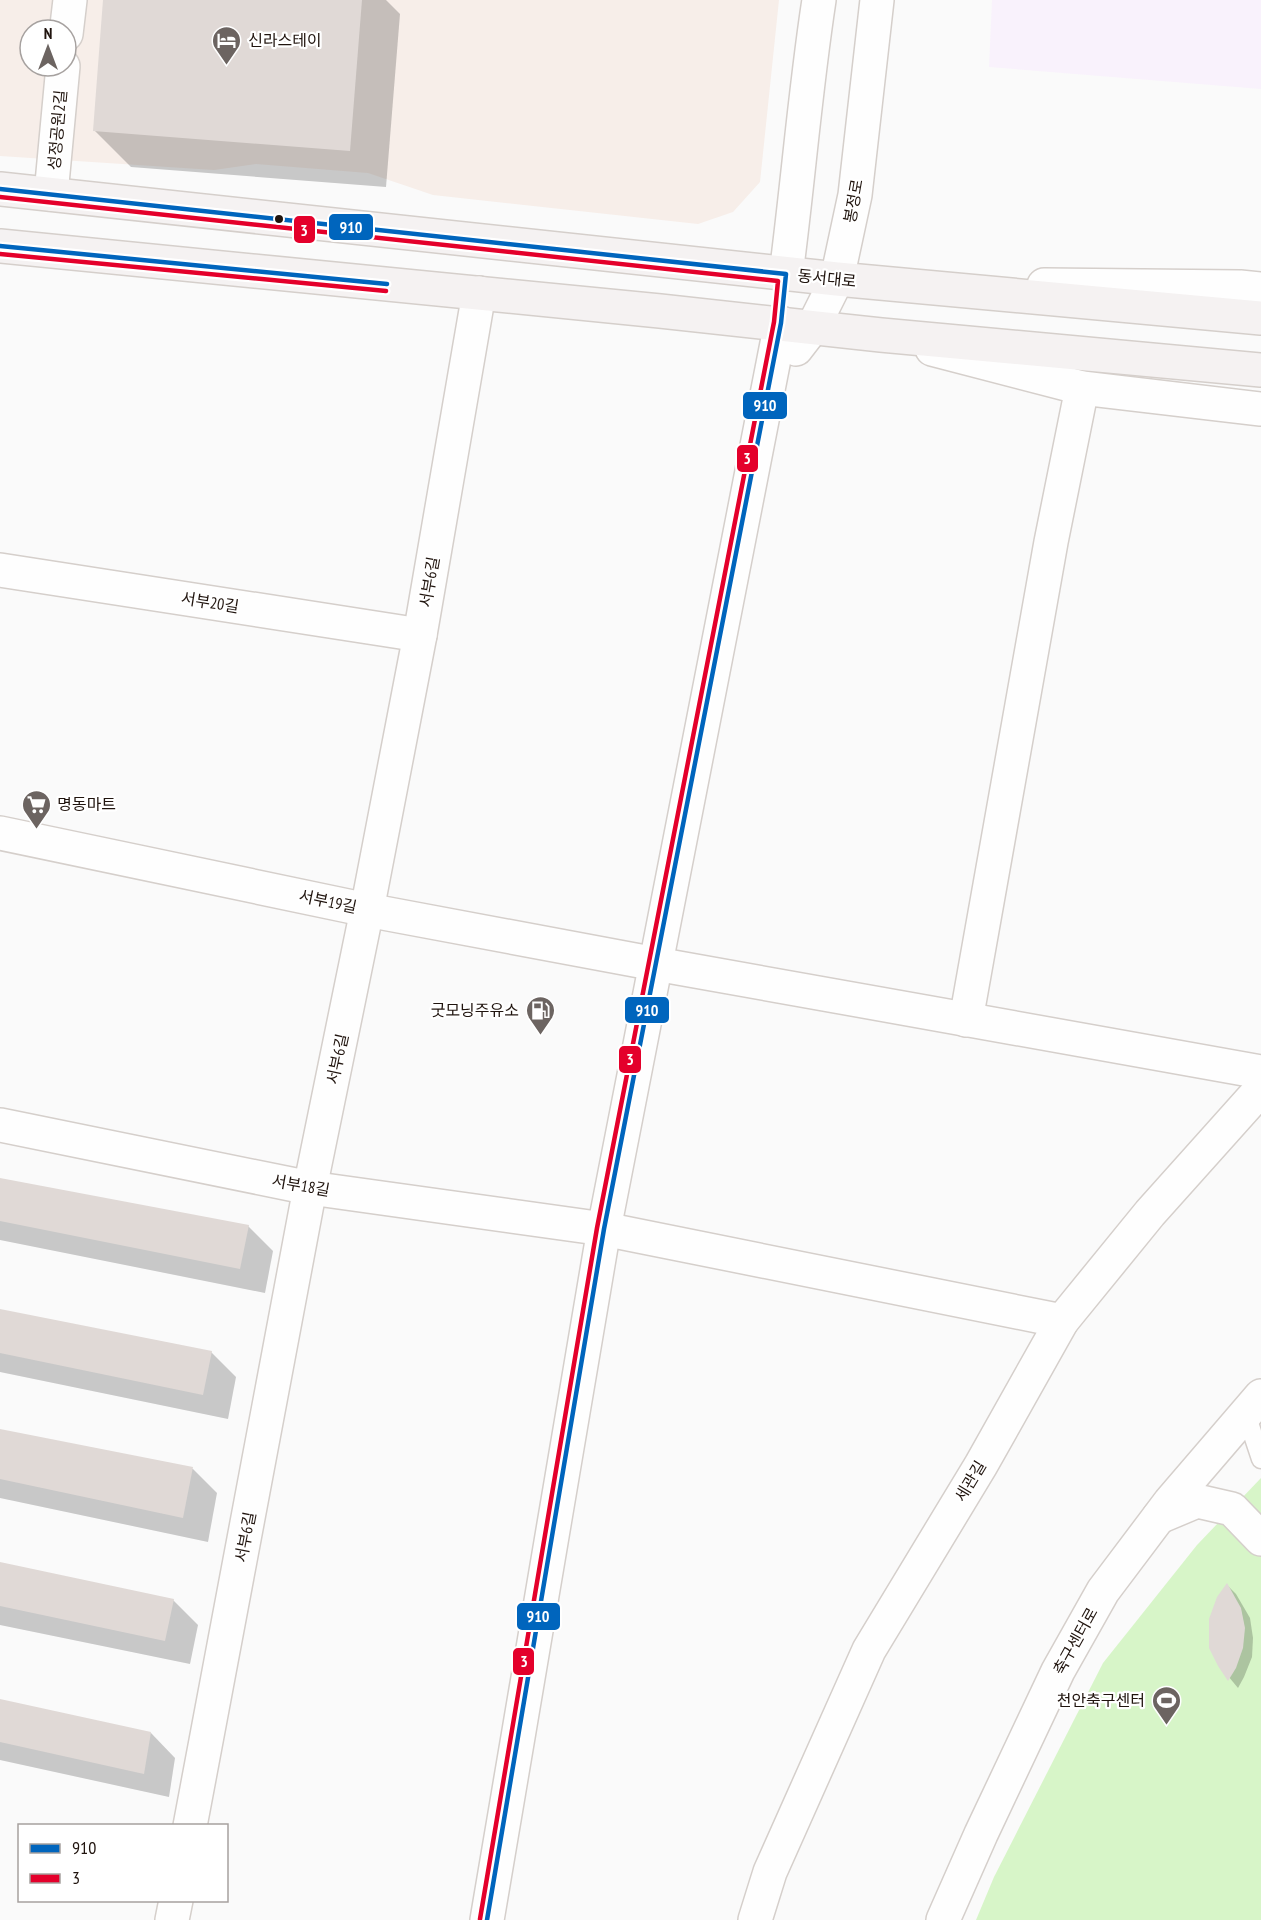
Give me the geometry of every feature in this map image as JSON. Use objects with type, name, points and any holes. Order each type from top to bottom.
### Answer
[{"type":"main road","name":"동서대로","points":[[0,189],[786,274],[1261,318]]},
{"type":"main road","points":[[0,246],[480,292],[881,335],[1261,370]]},
{"type":"main road","name":"봉정로","points":[[786,274],[797,325]]},
{"type":"street","points":[[68,18],[70,0]]},
{"type":"street","name":"봉정로","points":[[786,274],[810,58],[819,0]]},
{"type":"street","name":"봉정로","points":[[487,1920],[604,1229],[770,381],[797,325],[837,279],[855,195],[877,0]]},
{"type":"street","name":"성정공원2길","points":[[51,194],[62,78]]},
{"type":"street","points":[[888,284],[1261,289]]},
{"type":"street","name":"서부6길","points":[[190,1824],[310,1188],[368,910],[420,635],[480,292]]},
{"type":"street","points":[[881,335],[1082,388],[1261,409]]},
{"type":"street","points":[[966,1020],[1051,542],[1082,388]]},
{"type":"street","name":"서부20길","points":[[0,570],[420,635]]},
{"type":"street","name":"서부19길","points":[[0,834],[368,910],[1261,1072]]},
{"type":"street","name":"세관길","points":[[755,1920],[770,1872],[869,1650],[981,1464],[1062,1321],[1150,1213],[1261,1089]]},
{"type":"street","name":"서부18길","points":[[0,1125],[310,1188],[604,1229],[1062,1321]]},
{"type":"street","name":"축구센터로","points":[[943,1920],[1058,1671],[1103,1591],[1158,1518],[1253,1405]]},
{"type":"street","points":[[1158,1518],[1197,1501],[1232,1509],[1261,1539]]},
{"type":"street","points":[[172,1920],[176,1902]]},
{"type":"lane","points":[[1253,1405],[1261,1459]]},
{"type":"shaded area","points":[[0,0],[779,0],[760,182],[733,212],[698,224],[433,195],[368,173],[256,164],[214,170],[0,156]]},
{"type":"shaded area","points":[[992,0],[1261,0],[1261,89],[989,67]]},
{"type":"green space","name":"천안축구센터","points":[[1261,1478],[1261,1920],[976,1920],[994,1877],[1103,1663],[1197,1545]]},
{"type":"building","name":"신라스테이","points":[[103,0],[362,0],[350,151],[93,131]]},
{"type":"building","points":[[0,1178],[249,1225],[240,1269],[0,1221]]},
{"type":"building","points":[[0,1309],[212,1351],[203,1395],[0,1353]]},
{"type":"building","points":[[0,1429],[193,1467],[183,1518],[0,1479]]},
{"type":"building","points":[[0,1562],[174,1599],[165,1641],[0,1606]]},
{"type":"building","points":[[1227,1583],[1241,1608],[1245,1628],[1243,1648],[1236,1668],[1228,1681],[1209,1648],[1209,1619],[1217,1597]]},
{"type":"building","points":[[0,1699],[151,1732],[144,1774],[0,1742]]},
{"type":"transit line","name":"910","points":[[0,189],[786,274],[781,323],[604,1229],[487,1920]]},
{"type":"transit line","name":"3","points":[[0,197],[778,281],[774,322],[597,1228],[480,1919]]},
{"type":"transit line","name":"910","points":[[0,246],[387,284]]},
{"type":"transit line","name":"3","points":[[0,254],[386,291]]},
{"type":"place","name":"신라스테이","points":[[227,66]]},
{"type":"place","name":"명동마트","points":[[36,830]]},
{"type":"place","name":"굿모닝주유소","points":[[540,1036]]},
{"type":"place","name":"천안축구센터","points":[[1166,1726]]}]
